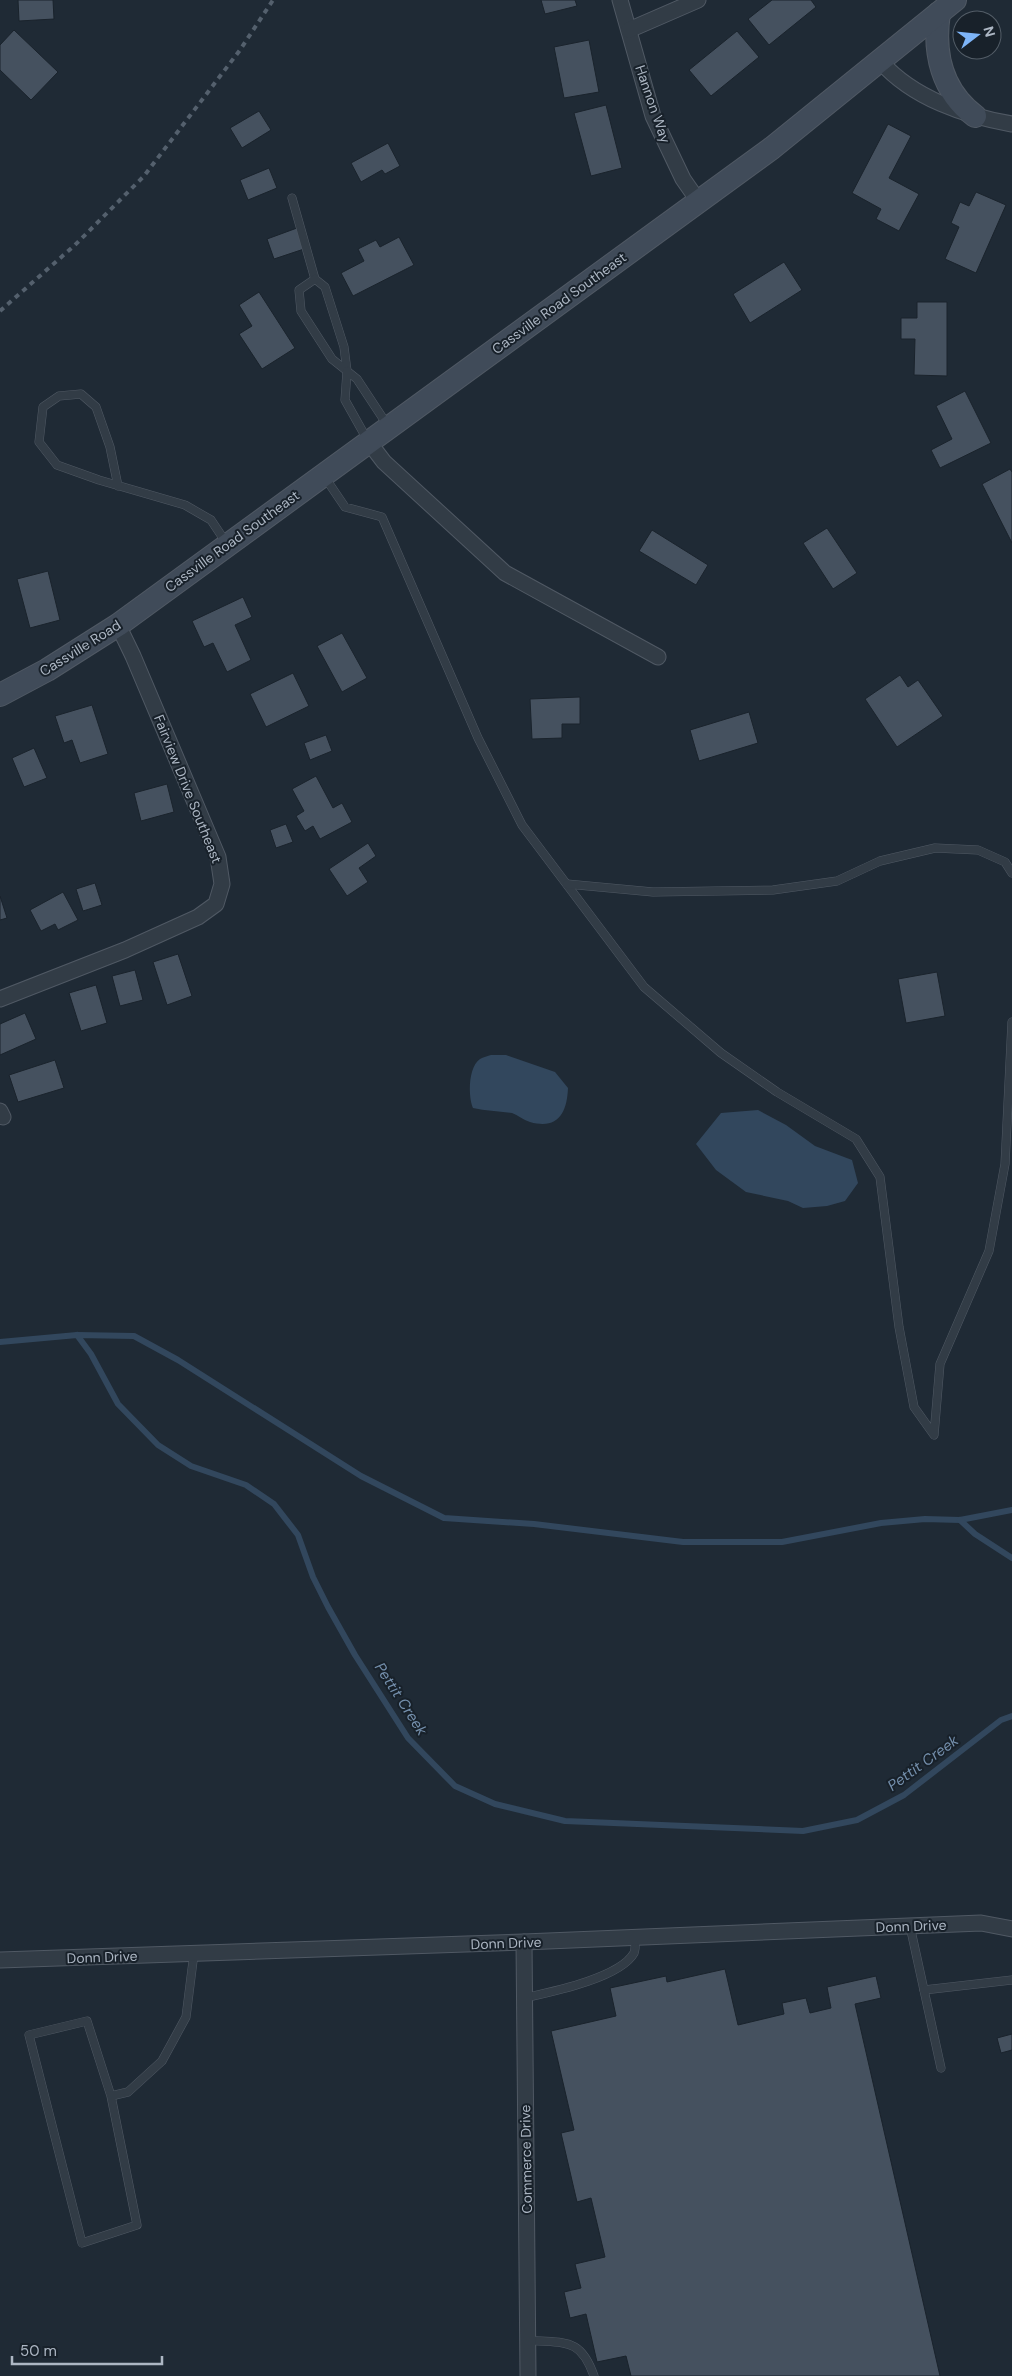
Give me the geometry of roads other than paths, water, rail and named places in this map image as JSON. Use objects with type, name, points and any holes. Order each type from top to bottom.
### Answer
[{"type":"main road","name":"Cassville Road Southeast","points":[[157,596],[388,426],[699,202],[881,62],[947,7]]},
{"type":"main road","points":[[947,7],[937,43],[940,67],[953,93],[975,116]]},
{"type":"main road","name":"Cassville Road","points":[[0,695],[47,670],[157,596]]},
{"type":"street","name":"Hannon Way","points":[[620,0],[653,116],[679,171],[699,202]]},
{"type":"street","points":[[629,30],[698,0]]},
{"type":"street","points":[[881,62],[889,71],[914,88],[975,116],[1012,124]]},
{"type":"street","points":[[368,441],[384,462],[505,573],[658,656]]},
{"type":"street","name":"Fairview Drive Southeast","points":[[0,1000],[190,921],[216,904],[222,884],[218,857],[118,624]]},
{"type":"street","name":"Donn Drive","points":[[0,1960],[524,1942],[981,1923],[1012,1929]]},
{"type":"street","name":"Commerce Drive","points":[[524,1942],[528,2376]]},
{"type":"lane","points":[[292,198],[314,279],[324,287],[344,347],[347,371],[345,400],[368,441]]},
{"type":"lane","points":[[314,279],[298,290],[301,311],[332,359],[357,379],[388,426]]},
{"type":"lane","points":[[118,486],[110,447],[96,407],[81,394],[60,396],[43,407],[39,442],[57,465],[118,486],[185,505],[211,520],[227,544]]},
{"type":"lane","points":[[323,474],[345,507],[382,517],[478,738],[522,825],[644,987],[720,1053],[777,1092],[856,1139],[880,1177],[899,1327],[914,1407],[934,1435],[940,1364],[988,1251],[1002,1184],[1005,1164],[1012,1022]]},
{"type":"lane","points":[[567,884],[653,892],[773,890],[837,881],[880,861],[935,848],[978,850],[1005,862],[1012,873]]},
{"type":"lane","points":[[910,1926],[941,2068]]},
{"type":"lane","points":[[524,1998],[562,1988],[615,1970],[636,1951],[635,1937]]},
{"type":"lane","points":[[111,2096],[128,2092],[162,2061],[186,2017],[194,1954]]},
{"type":"lane","points":[[924,1990],[1012,1980]]},
{"type":"lane","points":[[87,2021],[111,2096],[137,2226],[82,2243],[29,2035],[87,2021]]},
{"type":"lane","points":[[527,2340],[575,2346],[588,2358],[594,2376]]},
{"type":"water","points":[[491,1055],[506,1055],[555,1072],[568,1088],[566,1105],[559,1117],[548,1124],[540,1124],[527,1121],[512,1113],[473,1108],[470,1082],[473,1068],[480,1059]]},
{"type":"water","points":[[758,1110],[786,1125],[815,1146],[852,1160],[858,1183],[845,1201],[827,1206],[803,1208],[788,1201],[746,1192],[716,1170],[696,1144],[721,1113]]},
{"type":"waterway","name":"Pettit Creek","points":[[77,1335],[91,1354],[118,1404],[158,1445],[191,1466],[246,1485],[274,1504],[298,1535],[313,1577],[328,1607],[355,1655],[408,1738],[455,1786],[495,1804],[565,1821],[803,1831],[857,1820],[904,1795],[1001,1720],[1012,1716]]},
{"type":"waterway","points":[[0,1342],[77,1335],[134,1336],[178,1360],[361,1476],[444,1518],[534,1524],[683,1542],[782,1542],[881,1523],[925,1519],[960,1520],[1012,1510]]},
{"type":"waterway","points":[[960,1520],[975,1534],[1012,1558]]},
{"type":"railway","points":[[0,311],[75,245],[144,176],[240,50],[273,0]]}]
